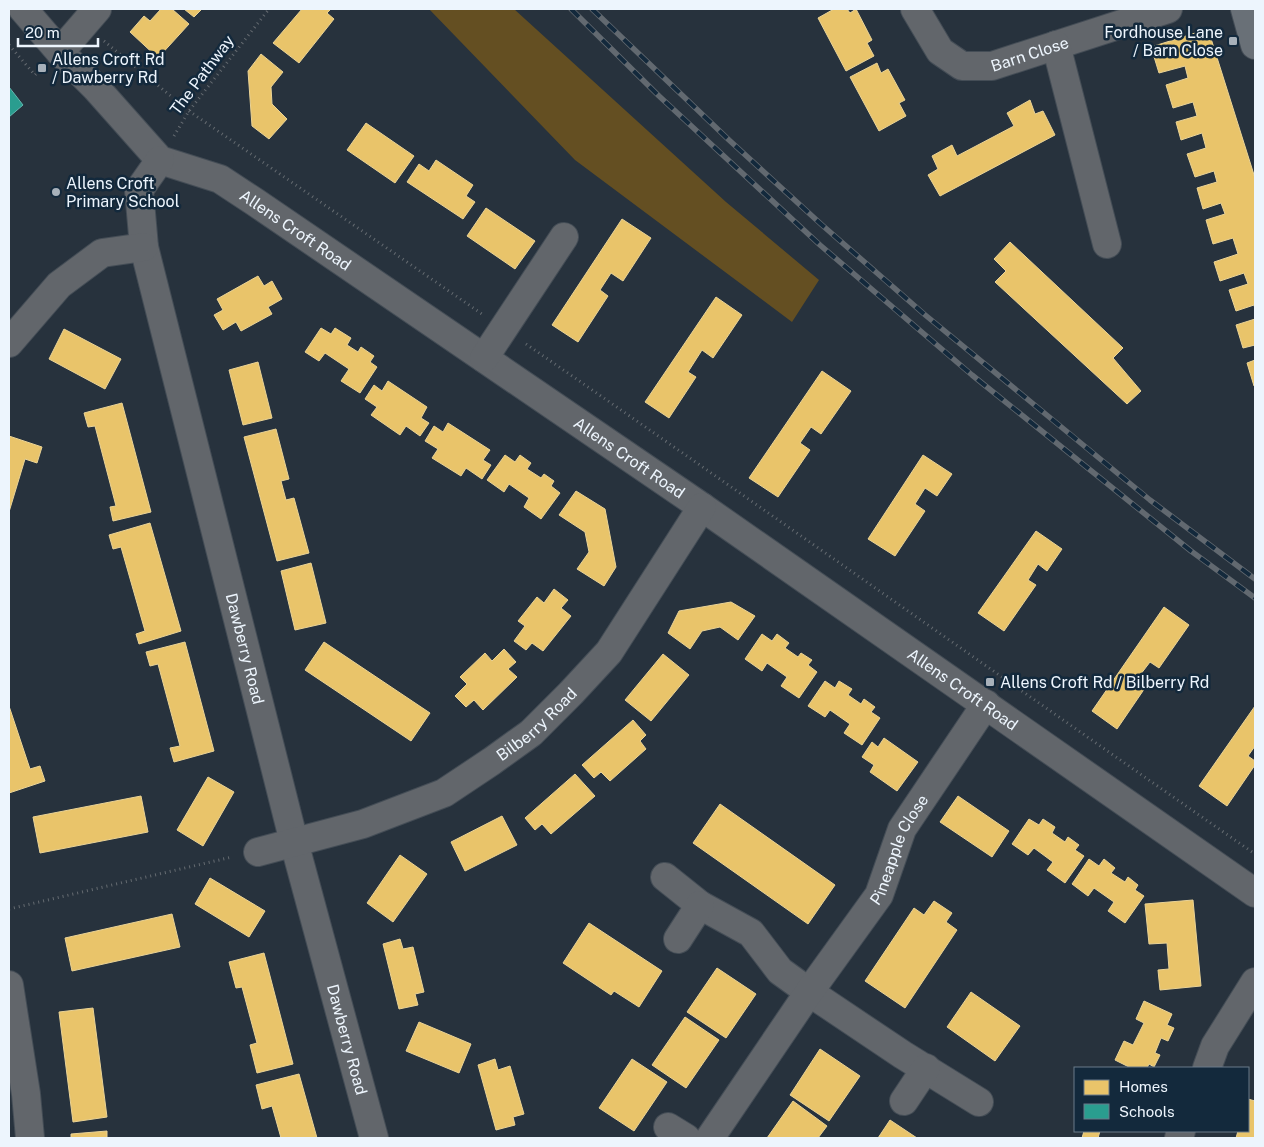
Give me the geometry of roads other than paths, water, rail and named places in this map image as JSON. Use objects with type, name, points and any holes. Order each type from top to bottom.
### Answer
[{"type":"main road","points":[[1245,9],[1255,45]]},
{"type":"street","points":[[23,9],[160,160]]},
{"type":"street","name":"Barn Close","points":[[915,9],[940,52],[962,66],[992,66],[1168,9]]},
{"type":"street","points":[[60,52],[90,16]]},
{"type":"street","points":[[1056,45],[1107,244]]},
{"type":"street","name":"Dawberry Road","points":[[160,160],[139,190],[144,247],[294,842],[374,1138]]},
{"type":"street","name":"Allens Croft Road","points":[[160,160],[220,179],[702,507],[1255,893]]},
{"type":"street","points":[[484,358],[564,237]]},
{"type":"street","points":[[9,343],[59,285],[102,253],[144,247]]},
{"type":"street","name":"Bilberry Road","points":[[258,852],[363,824],[444,793],[530,733],[609,652],[702,507]]},
{"type":"street","name":"Pineapple Close","points":[[710,1138],[809,992],[879,895],[902,829],[986,704]]},
{"type":"street","points":[[665,877],[700,905],[751,933],[780,971],[809,992],[903,1055],[979,1102]]},
{"type":"street","points":[[678,939],[700,905]]},
{"type":"street","points":[[1206,1067],[1215,1046],[1255,982]]},
{"type":"street","points":[[9,985],[26,1094],[30,1138]]},
{"type":"street","points":[[904,1101],[926,1068]]},
{"type":"railway","points":[[571,9],[659,96],[820,245],[972,375],[1191,551],[1255,598]]},
{"type":"railway","points":[[592,9],[729,140],[822,225],[924,314],[1150,500],[1255,579]]},
{"type":"place","name":"Fordhouse Lane / Barn Close","points":[[1233,41]]},
{"type":"place","name":"Allens Croft Rd / Dawberry Rd","points":[[42,68]]},
{"type":"place","name":"Allens Croft Primary School","points":[[56,192]]},
{"type":"place","name":"Allens Croft Rd / Bilberry Rd","points":[[990,682]]}]
